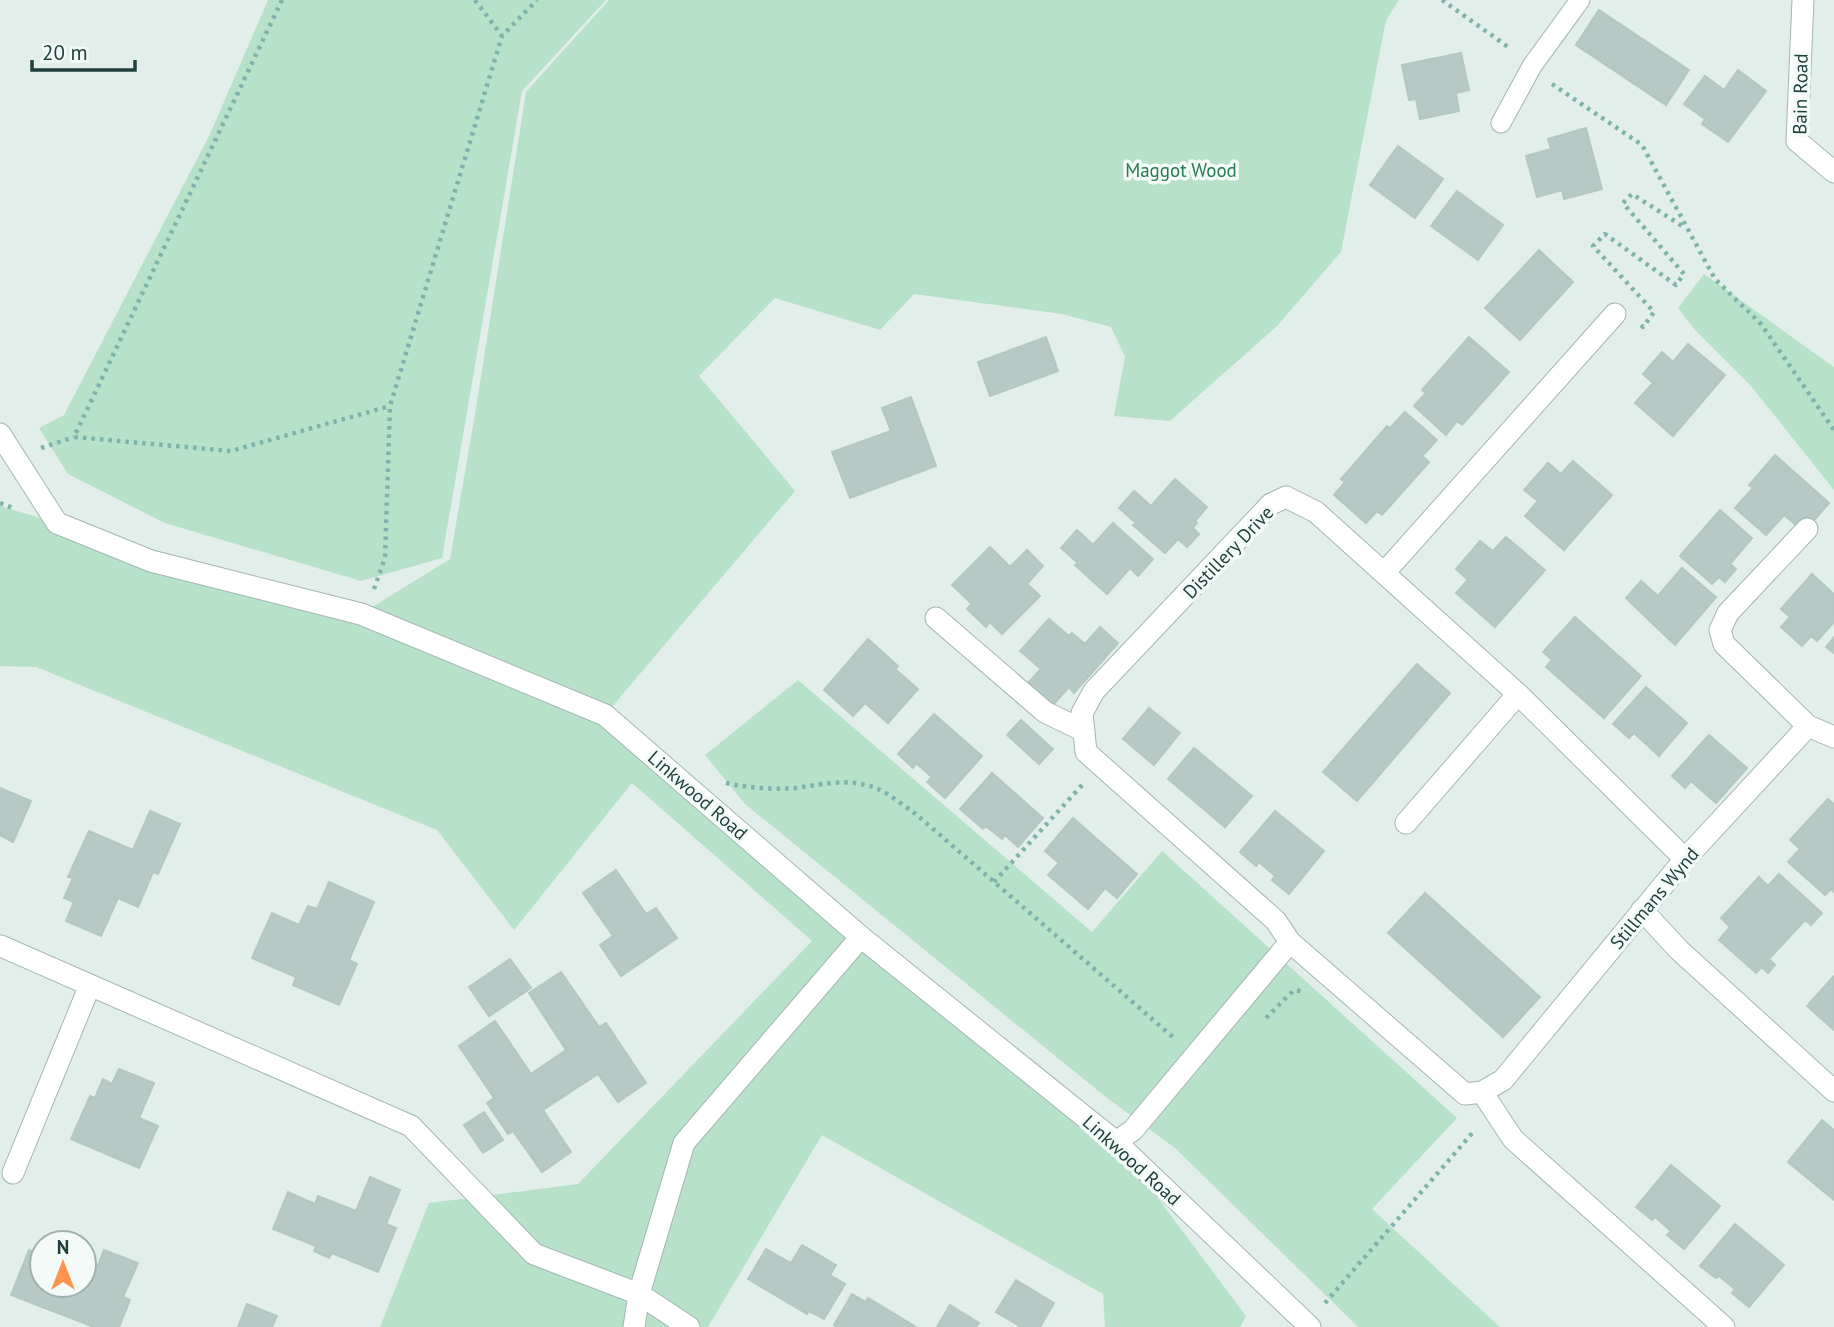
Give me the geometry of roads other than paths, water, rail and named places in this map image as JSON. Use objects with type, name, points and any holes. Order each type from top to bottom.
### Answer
[{"type":"street","name":"Bain Road","points":[[1803,0],[1797,141],[1834,172]]},
{"type":"street","points":[[1384,573],[1615,314]]},
{"type":"street","name":"Linkwood Road","points":[[0,434],[57,523],[151,561],[361,614],[605,715],[861,937],[1116,1142],[1310,1327]]},
{"type":"street","name":"Distillery Drive","points":[[1084,731],[1082,713],[1094,691],[1271,505],[1286,497],[1316,512],[1518,694],[1685,859]]},
{"type":"street","points":[[1807,529],[1728,613],[1720,630],[1724,644],[1808,726],[1834,737]]},
{"type":"street","points":[[936,618],[1045,712],[1084,731],[1086,752],[1276,921],[1290,942],[1465,1094],[1482,1091],[1513,1139],[1724,1327]]},
{"type":"street","points":[[1406,823],[1518,694]]},
{"type":"street","name":"Stillmans Wynd","points":[[1482,1091],[1503,1080],[1685,859],[1808,726]]},
{"type":"street","points":[[1642,910],[1679,950],[1834,1091]]},
{"type":"street","points":[[634,1327],[639,1294],[684,1143],[861,937]]},
{"type":"street","points":[[1116,1142],[1133,1130],[1290,942]]},
{"type":"street","points":[[1,946],[411,1126],[534,1254],[639,1294],[689,1327]]},
{"type":"street","points":[[13,1174],[90,985]]},
{"type":"lane","points":[[1501,123],[1532,66],[1580,0]]},
{"type":"park label","name":"Maggot Wood","points":[[1181,170]]}]
